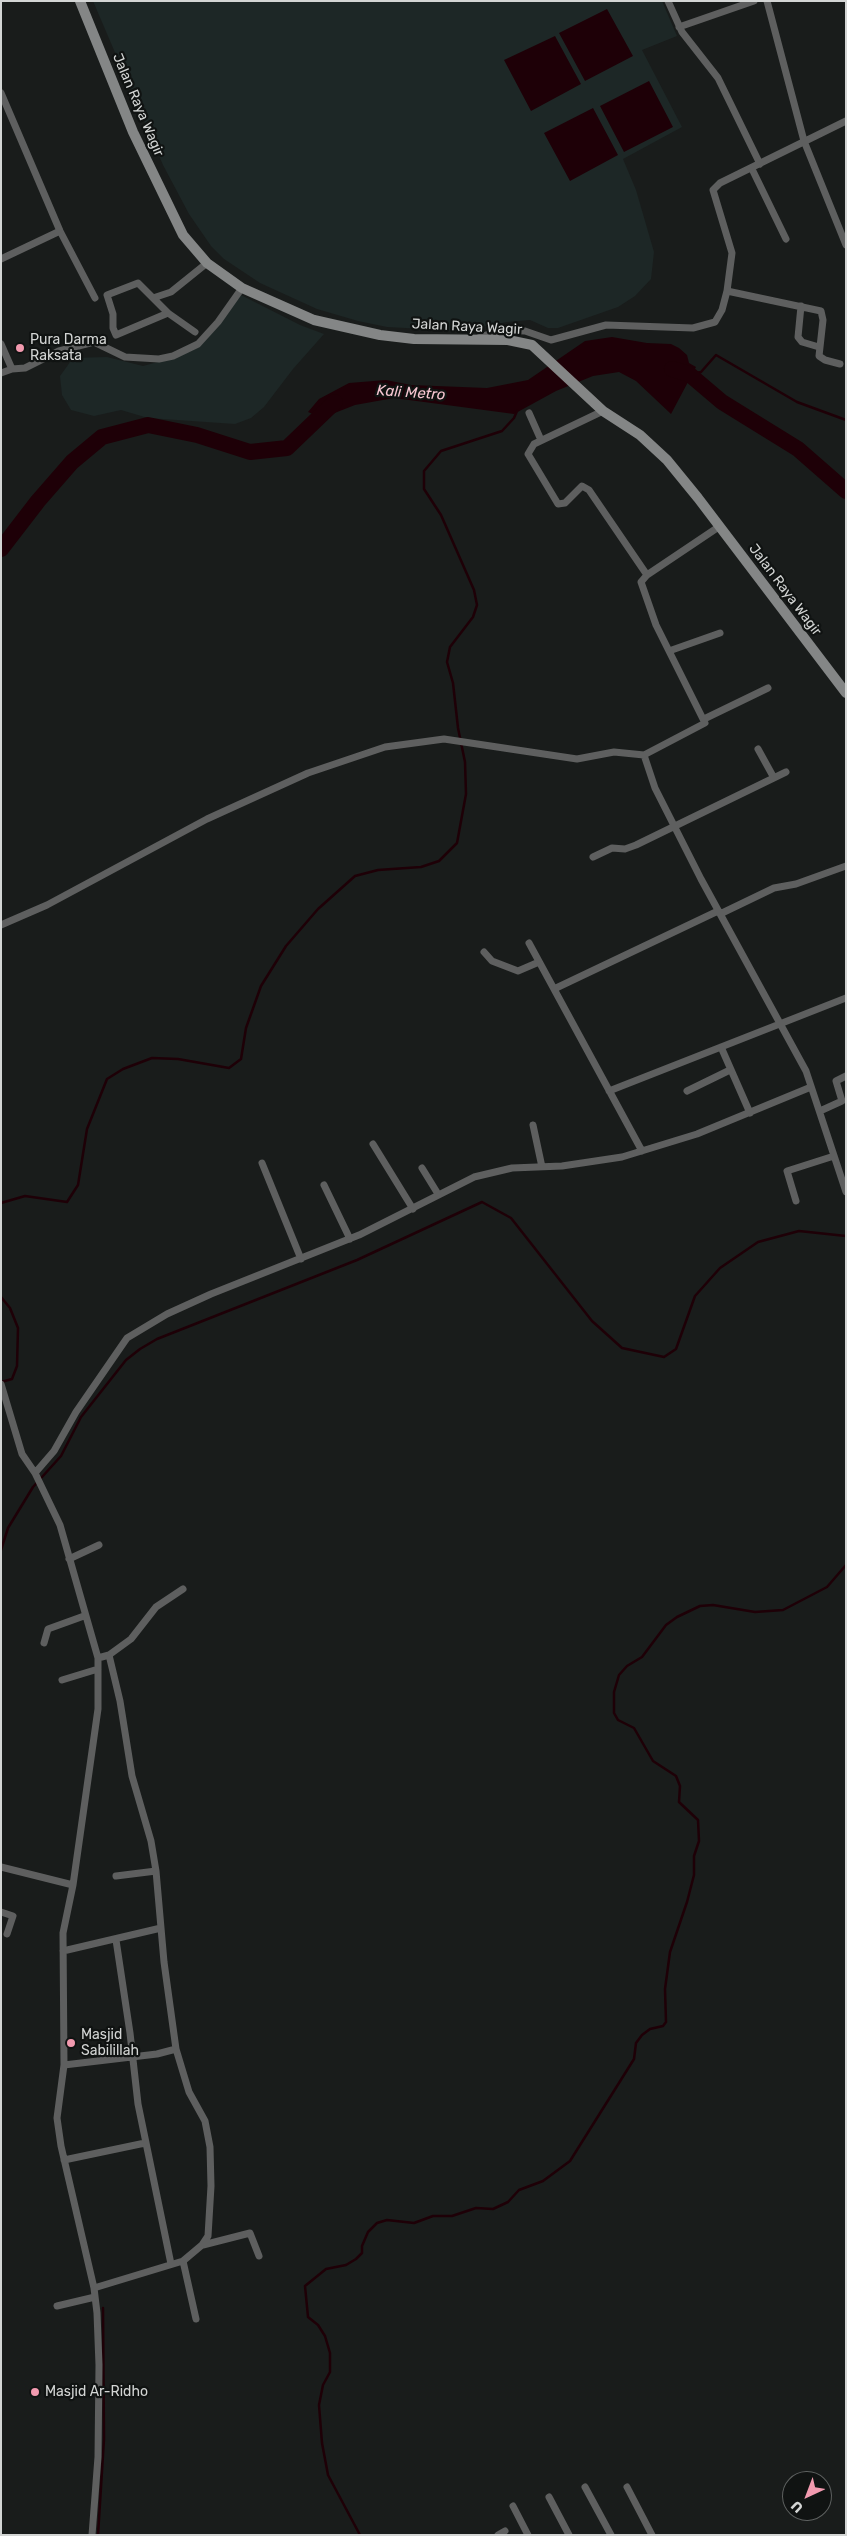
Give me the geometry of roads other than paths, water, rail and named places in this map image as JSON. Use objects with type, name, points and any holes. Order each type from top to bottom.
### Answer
[{"type":"main road","name":"Jalan Raya Wagir","points":[[80,1],[133,132],[179,227],[190,246],[207,263],[242,288],[298,314],[347,328],[380,335],[422,340],[518,341],[532,345],[603,411],[654,446],[684,479],[846,694]]},
{"type":"street","points":[[668,1],[679,27],[718,78],[760,164]]},
{"type":"street","points":[[679,27],[754,1]]},
{"type":"street","points":[[767,1],[804,140],[846,246]]},
{"type":"street","points":[[1,93],[60,231],[95,298]]},
{"type":"street","points":[[473,340],[500,330],[525,331],[551,340],[606,325],[693,328],[715,322],[722,310],[727,291],[732,253],[713,190],[720,183],[752,169],[804,140],[846,121]]},
{"type":"street","points":[[752,169],[786,240]]},
{"type":"street","points":[[1,259],[60,231]]},
{"type":"street","points":[[162,307],[171,292],[207,263]]},
{"type":"street","points":[[168,313],[116,335],[113,328],[114,314],[107,295],[138,284],[168,313],[195,332]]},
{"type":"street","points":[[1,373],[12,369],[25,368],[59,351],[94,342],[124,357],[159,359],[172,356],[198,344],[218,322],[242,288]]},
{"type":"street","points":[[727,291],[817,309],[823,315],[819,347],[822,358],[840,364]]},
{"type":"street","points":[[153,298],[171,292]]},
{"type":"street","points":[[801,306],[798,337],[802,342],[819,347]]},
{"type":"street","points":[[1,344],[12,369]]},
{"type":"street","points":[[603,411],[541,440],[530,448],[528,454],[556,502],[561,505],[582,486],[586,487],[647,576]]},
{"type":"street","points":[[529,413],[541,440]]},
{"type":"street","points":[[1,925],[48,905],[207,819],[308,773],[385,747],[444,739],[577,759],[605,753],[644,755],[704,724],[704,719],[656,625],[642,579],[720,526]]},
{"type":"street","points":[[669,651],[720,633]]},
{"type":"street","points":[[704,719],[768,688]]},
{"type":"street","points":[[758,748],[774,778]]},
{"type":"street","points":[[644,755],[655,788],[674,826],[806,1071],[846,1192]]},
{"type":"street","points":[[593,857],[612,848],[625,849],[636,845],[786,772]]},
{"type":"street","points":[[554,989],[774,888],[796,884],[846,866]]},
{"type":"street","points":[[529,943],[642,1152]]},
{"type":"street","points":[[484,952],[492,961],[518,971],[539,962]]},
{"type":"street","points":[[609,1091],[846,998]]},
{"type":"street","points":[[721,1047],[750,1113]]},
{"type":"street","points":[[687,1091],[730,1070]]},
{"type":"street","points":[[820,1111],[842,1101],[836,1081],[846,1076]]},
{"type":"street","points":[[38,1479],[76,1412],[127,1338],[167,1314],[202,1298],[350,1239],[474,1177],[498,1171],[590,1163],[642,1152],[697,1134],[811,1087]]},
{"type":"street","points":[[532,1125],[542,1167]]},
{"type":"street","points":[[373,1144],[413,1209]]},
{"type":"street","points":[[796,1201],[786,1171],[834,1156]]},
{"type":"street","points":[[262,1163],[301,1259]]},
{"type":"street","points":[[422,1168],[438,1194]]},
{"type":"street","points":[[324,1185],[350,1239]]},
{"type":"street","points":[[1,1384],[22,1454],[38,1479],[56,1516],[70,1558],[84,1616],[98,1658],[98,1709],[73,1885],[63,1932],[64,2065],[57,2118],[64,2160],[95,2297],[99,2365],[98,2457],[92,2535]]},
{"type":"street","points":[[70,1558],[99,1545]]},
{"type":"street","points":[[98,1658],[109,1655],[139,1631],[161,1602],[183,1589]]},
{"type":"street","points":[[44,1643],[48,1629],[84,1616]]},
{"type":"street","points":[[94,2288],[183,2260],[206,2241],[209,2228],[210,2147],[205,2121],[189,2092],[176,2050],[151,1841],[132,1776],[120,1701],[109,1655]]},
{"type":"street","points":[[62,1680],[98,1670]]},
{"type":"street","points":[[1,1867],[73,1885]]},
{"type":"street","points":[[116,1876],[156,1871]]},
{"type":"street","points":[[1,1912],[13,1916],[7,1934]]},
{"type":"street","points":[[63,1951],[161,1928]]},
{"type":"street","points":[[116,1940],[145,2143],[171,2264]]},
{"type":"street","points":[[64,2065],[133,2058],[176,2050]]},
{"type":"street","points":[[64,2160],[145,2143]]},
{"type":"street","points":[[202,2245],[250,2233],[259,2256]]},
{"type":"street","points":[[183,2260],[196,2319]]},
{"type":"street","points":[[57,2306],[95,2297]]},
{"type":"street","points":[[585,2487],[611,2535]]},
{"type":"street","points":[[627,2487],[651,2534]]},
{"type":"street","points":[[549,2497],[569,2535]]},
{"type":"street","points":[[513,2506],[528,2535]]},
{"type":"water","points":[[607,9],[633,56],[585,81],[559,33]]},
{"type":"water","points":[[555,36],[581,84],[531,111],[504,60]]},
{"type":"water","points":[[649,81],[673,127],[624,152],[600,106]]},
{"type":"water","points":[[593,108],[618,155],[570,181],[544,133]]},
{"type":"water","points":[[612,337],[647,343],[671,344],[687,355],[689,363],[696,367],[671,414],[636,381],[619,372],[593,376],[556,391],[514,414],[394,398],[355,405],[322,418],[308,412],[319,399],[349,383],[386,380],[411,385],[487,388],[528,380],[585,341]]},
{"type":"waterway","points":[[691,374],[701,372],[716,355],[797,402],[846,420]]},
{"type":"waterway","name":"Kali Metro","points":[[672,369],[689,374],[722,402],[798,449],[846,491]]},
{"type":"waterway","name":"Kali Metro","points":[[1,549],[38,501],[72,462],[102,437],[148,425],[197,435],[250,452],[287,448],[335,402]]},
{"type":"waterway","points":[[1,1203],[25,1196],[67,1202],[78,1185],[87,1129],[107,1079],[123,1069],[152,1058],[178,1059],[229,1068],[241,1059],[246,1028],[261,986],[286,946],[318,909],[355,876],[378,870],[421,867],[439,861],[457,843],[466,794],[465,762],[458,728],[453,683],[447,662],[450,647],[473,617],[477,605],[474,590],[441,515],[424,489],[424,471],[441,451],[502,431],[514,418],[517,411]]},
{"type":"waterway","points":[[1,1550],[8,1528],[33,1487],[61,1456],[81,1417],[126,1360],[140,1349],[157,1339],[357,1260],[482,1202],[511,1218],[592,1321],[622,1348],[664,1357],[676,1349],[695,1296],[720,1268],[758,1242],[799,1231],[846,1236]]},
{"type":"waterway","points":[[1,1297],[10,1308],[18,1328],[17,1366],[12,1379],[1,1382]]},
{"type":"waterway","points":[[360,2535],[328,2475],[322,2443],[319,2405],[323,2385],[330,2372],[330,2353],[325,2336],[318,2325],[308,2317],[305,2286],[326,2269],[346,2265],[356,2259],[362,2253],[362,2246],[368,2232],[377,2223],[387,2220],[414,2223],[433,2216],[452,2216],[476,2208],[493,2209],[508,2202],[519,2190],[543,2181],[570,2161],[634,2059],[636,2043],[650,2029],[663,2026],[666,2022],[665,1989],[670,1952],[687,1902],[694,1875],[694,1856],[699,1841],[698,1820],[679,1802],[680,1786],[676,1776],[653,1761],[634,1728],[618,1720],[614,1713],[614,1692],[619,1675],[627,1666],[642,1657],[666,1625],[677,1617],[700,1606],[713,1605],[755,1612],[783,1610],[827,1587],[846,1565]]},
{"type":"waterway","points":[[98,2535],[104,2439],[103,2308]]},
{"type":"place","name":"Pura Darma Raksata","points":[[20,348]]},
{"type":"place","name":"Masjid Sabilillah","points":[[71,2043]]},
{"type":"place","name":"Masjid Ar-Ridho","points":[[35,2392]]}]
